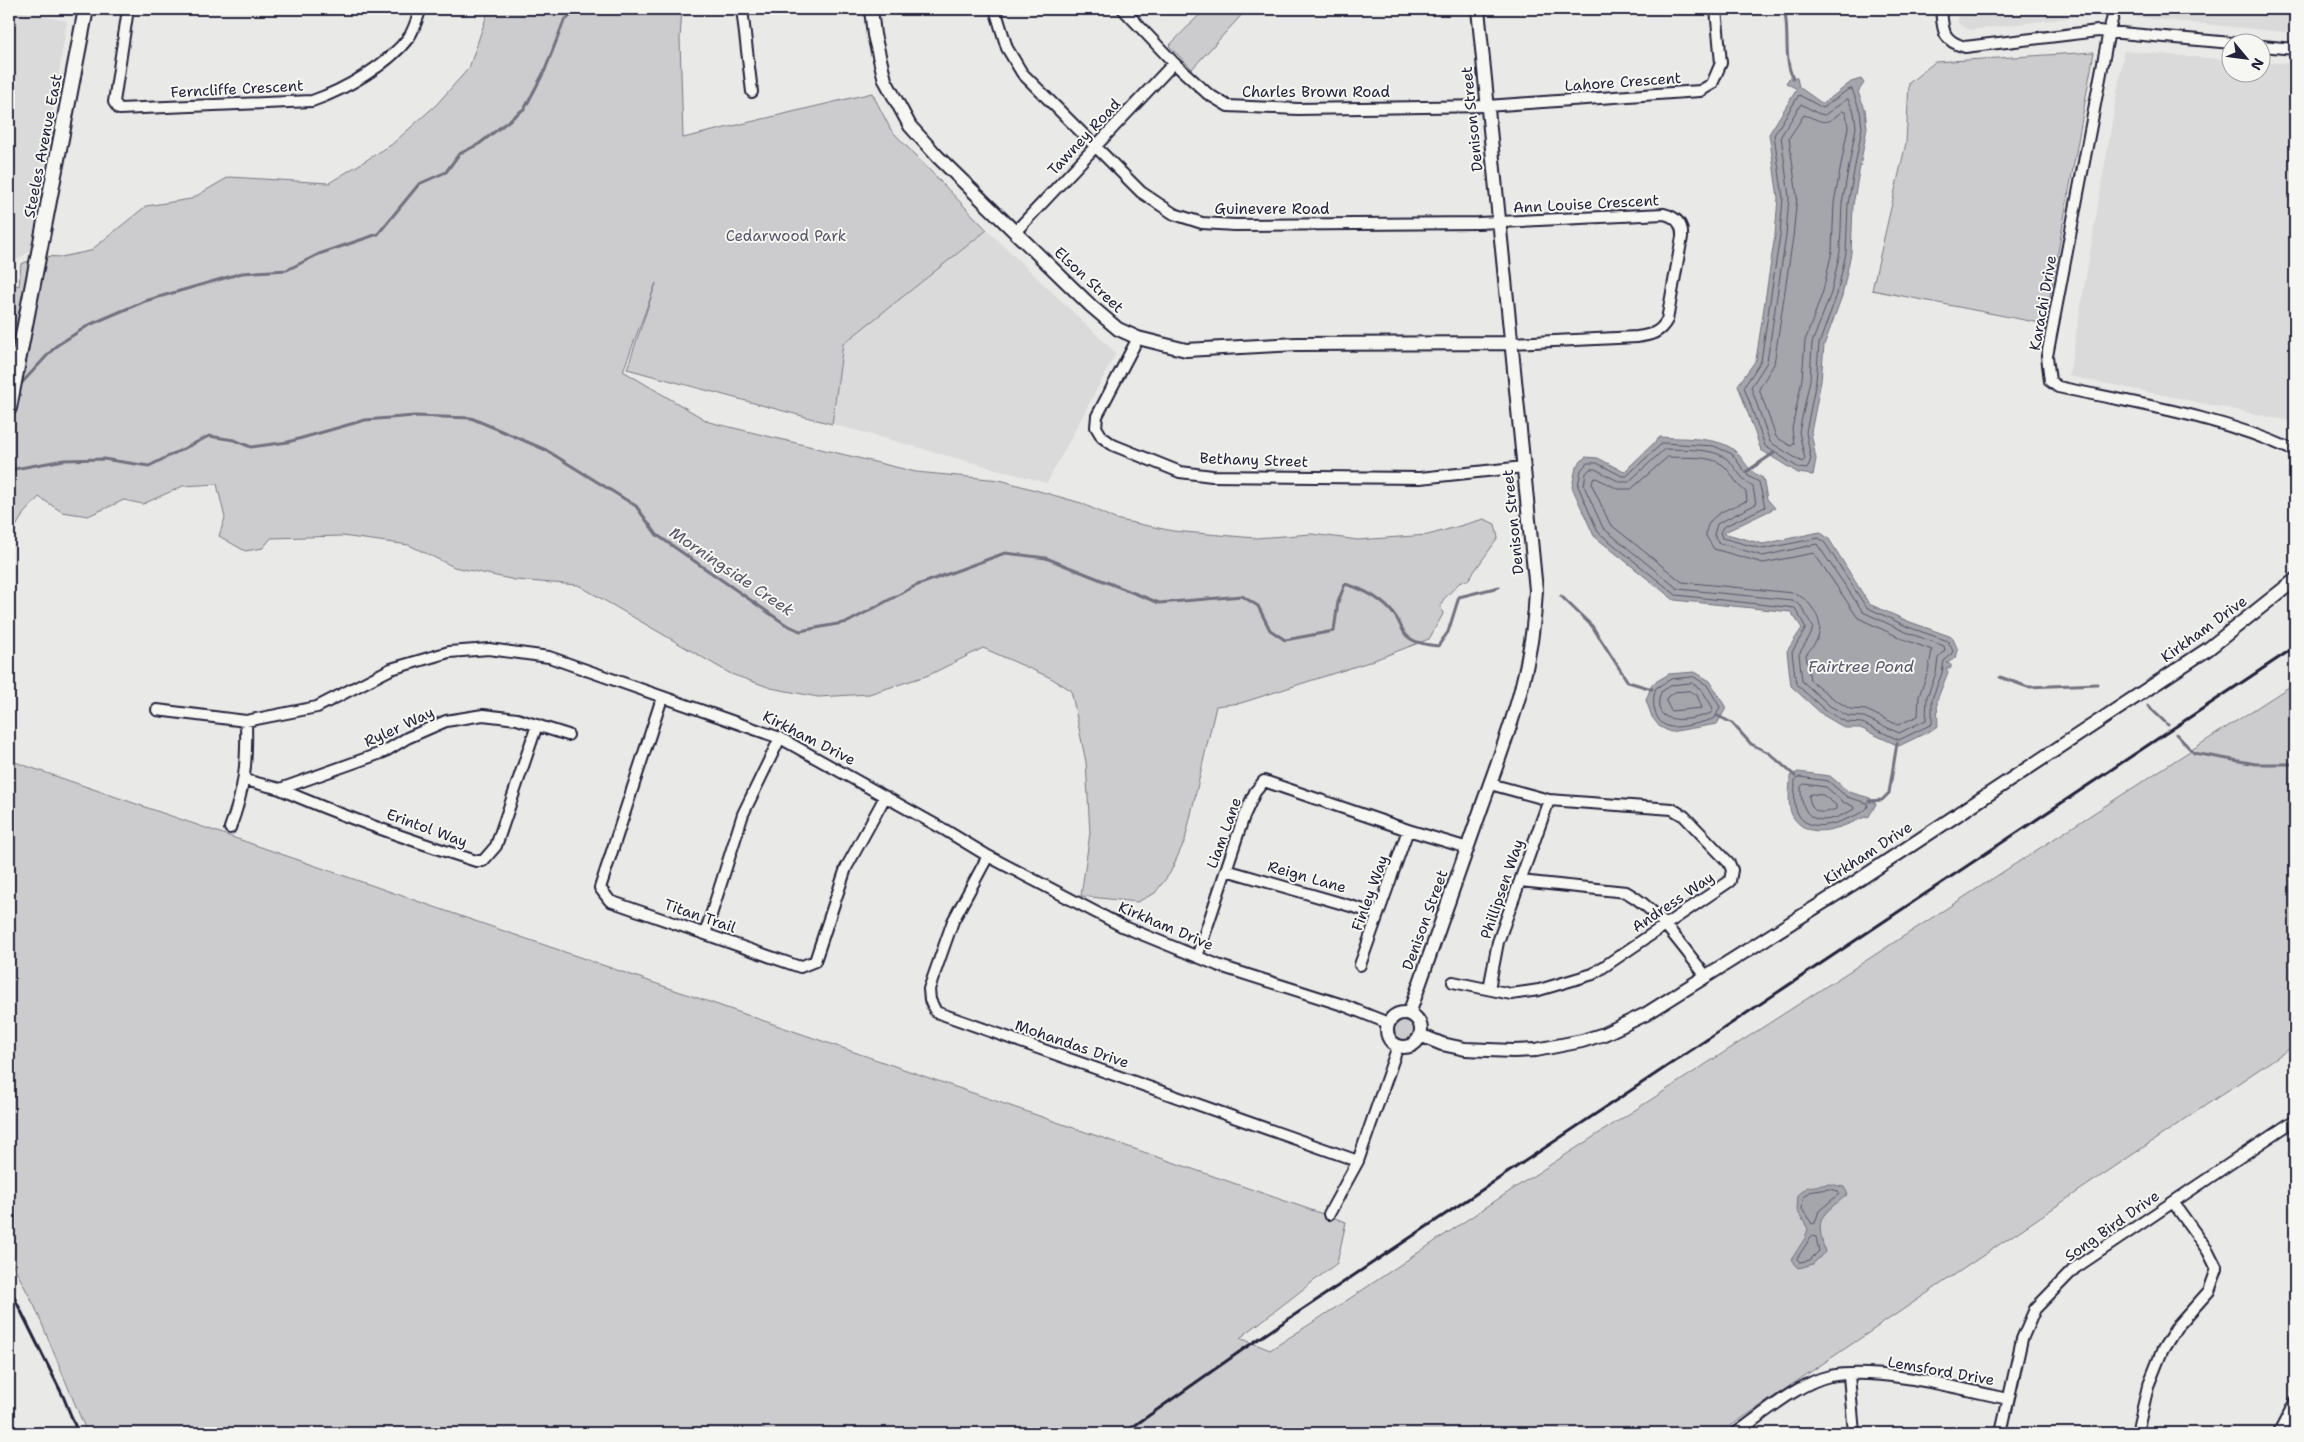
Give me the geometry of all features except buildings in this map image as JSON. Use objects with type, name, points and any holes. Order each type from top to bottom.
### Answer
[{"type":"main road","name":"Steeles Avenue East","points":[[9,408],[86,9]]},
{"type":"street","name":"Ferncliffe Crescent","points":[[128,9],[114,102],[119,109],[312,101],[335,93],[389,58],[410,36],[421,9]]},
{"type":"street","points":[[742,9],[752,92]]},
{"type":"street","name":"Elson Street","points":[[871,9],[874,35],[885,80],[910,126],[938,157],[1091,306],[1118,329],[1138,338],[1186,350],[1297,344],[1511,343]]},
{"type":"street","name":"Guinevere Road","points":[[995,9],[1007,48],[1022,73],[1141,192],[1174,214],[1202,223],[1243,225],[1499,223]]},
{"type":"street","name":"Charles Brown Road","points":[[1123,9],[1174,63],[1208,94],[1228,106],[1298,109],[1488,106]]},
{"type":"street","name":"Denison Street","points":[[1409,1014],[1524,682],[1535,619],[1536,590],[1478,9]]},
{"type":"street","name":"Lahore Crescent","points":[[1488,106],[1700,91],[1712,84],[1720,63],[1716,9]]},
{"type":"street","points":[[1941,9],[1946,37],[1954,44],[1965,47],[2005,44],[2071,33],[2109,31],[2222,42]]},
{"type":"street","name":"Karachi Drive","points":[[2115,9],[2109,31],[2047,356],[2050,381],[2058,387],[2226,424],[2268,438],[2295,451]]},
{"type":"street","points":[[2272,47],[2295,49]]},
{"type":"street","name":"Tawney Road","points":[[1015,232],[1174,63]]},
{"type":"street","name":"Ann Louise Crescent","points":[[1499,223],[1664,214],[1673,217],[1683,230],[1667,320],[1663,328],[1657,332],[1638,337],[1511,343]]},
{"type":"street","name":"Bethany Street","points":[[1138,338],[1097,416],[1096,427],[1102,436],[1113,446],[1180,472],[1212,476],[1420,478],[1524,467]]},
{"type":"street","name":"Kirkham Drive","points":[[1420,1035],[1442,1044],[1465,1049],[1513,1052],[1582,1041],[1646,1014],[1851,884],[2208,649],[2295,580]]},
{"type":"street","name":"Kirkham Drive","points":[[157,710],[246,721],[317,707],[399,666],[449,652],[489,649],[549,657],[780,738],[988,856],[1122,926],[1197,958],[1343,1005],[1388,1023]]},
{"type":"street","name":"Titan Trail","points":[[662,698],[600,888],[610,900],[800,967],[815,961],[846,868],[885,797]]},
{"type":"street","name":"Ryler Way","points":[[280,789],[384,752],[407,738],[446,721],[483,716],[518,718],[568,735]]},
{"type":"street","points":[[230,828],[245,780],[247,761],[246,721]]},
{"type":"street","name":"Erintol Way","points":[[280,789],[313,804],[476,861],[483,861],[496,846],[537,725]]},
{"type":"street","points":[[705,934],[744,814],[780,738]]},
{"type":"street","points":[[245,780],[280,789]]},
{"type":"street","name":"Liam Lane","points":[[1197,958],[1244,816],[1255,792],[1264,781],[1408,830]]},
{"type":"street","name":"Andress Way","points":[[1453,982],[1511,994],[1539,990],[1593,974],[1730,881],[1732,870],[1729,863],[1684,816],[1672,809],[1549,800],[1490,784]]},
{"type":"street","name":"Phillipsen Way","points":[[1489,990],[1498,942],[1549,800]]},
{"type":"street","points":[[1408,830],[1468,848]]},
{"type":"street","name":"Finley Way","points":[[1360,965],[1408,830]]},
{"type":"street","name":"Mohandas Drive","points":[[988,856],[953,921],[929,989],[930,1000],[936,1012],[1358,1161]]},
{"type":"street","name":"Reign Lane","points":[[1226,870],[1378,914]]},
{"type":"street","points":[[1520,881],[1626,892],[1638,899],[1665,926],[1706,976]]},
{"type":"street","points":[[1409,1014],[1417,1019],[1420,1024],[1420,1035],[1418,1040],[1409,1047],[1398,1046],[1393,1043],[1387,1034],[1388,1023],[1396,1015],[1409,1014]]},
{"type":"street","points":[[1329,1214],[1358,1161],[1398,1046]]},
{"type":"street","name":"Song Bird Drive","points":[[2001,1433],[2022,1339],[2035,1309],[2075,1268],[2295,1120]]},
{"type":"street","points":[[2138,1433],[2148,1386],[2162,1351],[2176,1328],[2209,1291],[2217,1269],[2208,1251],[2173,1202]]},
{"type":"street","name":"Lemsford Drive","points":[[1736,1433],[1795,1392],[1830,1376],[1881,1374],[2008,1398]]},
{"type":"street","points":[[1849,1376],[1854,1433]]},
{"type":"street","points":[[2279,1433],[2295,1402]]},
{"type":"shaded area","points":[[9,9],[67,21],[31,250],[9,266]]},
{"type":"shaded area","points":[[1957,9],[2100,9],[2098,14],[1971,30],[1958,22]]},
{"type":"shaded area","points":[[2134,9],[2295,9],[2295,33],[2133,17]]},
{"type":"shaded area","points":[[2124,51],[2222,59],[2222,82],[2272,82],[2272,63],[2295,64],[2295,422],[2069,376]]},
{"type":"shaded area","points":[[987,230],[1116,353],[1047,483],[832,424],[843,344]]},
{"type":"green space","name":"Cedarwood Park","points":[[489,9],[682,9],[680,39],[683,138],[872,93],[891,130],[987,230],[843,344],[832,424],[627,369],[656,283],[623,371],[709,422],[916,472],[1000,480],[1081,503],[1115,519],[1173,531],[1255,538],[1312,534],[1358,540],[1428,535],[1484,519],[1495,524],[1498,538],[1468,580],[1459,583],[1443,600],[1441,607],[1443,614],[1429,639],[1369,662],[1241,703],[1216,706],[1185,840],[1170,873],[1155,893],[1137,902],[1081,896],[1090,833],[1086,762],[1071,690],[1049,677],[983,648],[929,675],[869,694],[818,697],[771,688],[731,674],[578,585],[515,580],[454,567],[409,545],[342,536],[271,538],[263,548],[245,551],[219,536],[225,518],[217,484],[183,486],[143,504],[124,500],[88,516],[62,512],[39,497],[24,513],[11,535],[9,535],[9,283],[19,286],[21,264],[42,256],[61,257],[90,251],[146,206],[191,199],[229,177],[329,183],[391,145],[436,105],[469,68]]},
{"type":"green space","points":[[1205,9],[1247,9],[1192,69],[1169,46]]},
{"type":"green space","points":[[2094,52],[2045,324],[1872,290],[1906,143],[1909,83],[1935,62]]},
{"type":"green space","points":[[2295,683],[2295,1045],[1720,1433],[87,1433],[35,1307],[9,1257],[9,760],[1346,1222],[1337,1263],[1240,1338],[1270,1350],[1516,1187]]},
{"type":"green space","points":[[1404,1020],[1411,1023],[1414,1030],[1411,1037],[1404,1040],[1397,1037],[1394,1030],[1397,1023]]},
{"type":"water","points":[[1790,77],[1797,78],[1799,87],[1823,104],[1851,82],[1861,79],[1864,83],[1858,92],[1865,109],[1867,128],[1853,205],[1851,253],[1842,296],[1824,345],[1821,381],[1811,432],[1816,459],[1813,475],[1798,473],[1761,450],[1738,385],[1756,360],[1775,235],[1778,198],[1769,134],[1797,89],[1786,83]]},
{"type":"water","name":"Fairtree Pond","points":[[1660,437],[1700,439],[1721,443],[1736,452],[1750,470],[1763,478],[1767,499],[1775,508],[1723,533],[1763,544],[1820,532],[1829,539],[1869,604],[1910,622],[1952,637],[1958,650],[1956,658],[1947,663],[1951,665],[1951,668],[1946,668],[1948,672],[1937,700],[1938,727],[1899,746],[1860,728],[1845,728],[1823,715],[1791,686],[1787,651],[1802,628],[1791,612],[1674,600],[1594,536],[1572,487],[1576,467],[1585,457],[1598,458],[1624,472]]},
{"type":"water","points":[[1695,672],[1710,681],[1726,708],[1717,724],[1670,732],[1659,726],[1652,717],[1646,700],[1652,684],[1669,674]]},
{"type":"water","points":[[1798,772],[1830,776],[1849,792],[1870,798],[1876,804],[1868,818],[1865,817],[1847,825],[1827,830],[1807,829],[1799,824],[1790,811],[1790,776]]},
{"type":"water","points":[[1830,1184],[1844,1187],[1848,1194],[1822,1218],[1820,1231],[1825,1252],[1813,1264],[1799,1268],[1791,1260],[1805,1238],[1808,1229],[1797,1210],[1798,1195],[1808,1187]]},
{"type":"waterway","points":[[19,386],[56,346],[89,325],[145,301],[242,273],[287,270],[319,254],[378,234],[419,184],[446,172],[459,154],[479,144],[525,108],[545,70],[564,21],[578,9]]},
{"type":"waterway","name":"Morningside Creek","points":[[1784,9],[1787,26],[1788,62],[1793,78]]},
{"type":"waterway","name":"Morningside Creek","points":[[9,470],[64,460],[103,459],[149,466],[209,436],[234,440],[251,447],[288,442],[365,420],[414,416],[471,418],[546,450],[636,506],[657,535],[785,624],[800,631],[848,622],[915,586],[1005,553],[1046,558],[1159,603],[1242,596],[1258,606],[1270,630],[1285,640],[1334,631],[1338,602],[1345,584],[1367,592],[1386,606],[1396,617],[1409,638],[1420,643],[1438,646],[1448,632],[1459,597],[1499,587]]},
{"type":"waterway","points":[[1746,472],[1774,453]]},
{"type":"waterway","name":"Morningside Creek","points":[[1561,596],[1592,626],[1628,682],[1652,689]]},
{"type":"waterway","name":"Morningside Creek","points":[[2000,677],[2028,687],[2097,684]]},
{"type":"waterway","name":"Morningside Creek","points":[[2148,706],[2168,725]]},
{"type":"waterway","name":"Morningside Creek","points":[[1718,716],[1732,723],[1751,744],[1769,753],[1795,776]]},
{"type":"waterway","name":"Morningside Creek","points":[[2176,734],[2194,753],[2256,764],[2295,764]]},
{"type":"waterway","name":"Morningside Creek","points":[[1869,801],[1882,800],[1889,793],[1897,743]]},
{"type":"railway","points":[[1124,1433],[1245,1348],[2295,647]]},
{"type":"railway","points":[[9,1287],[63,1396],[78,1433]]}]
